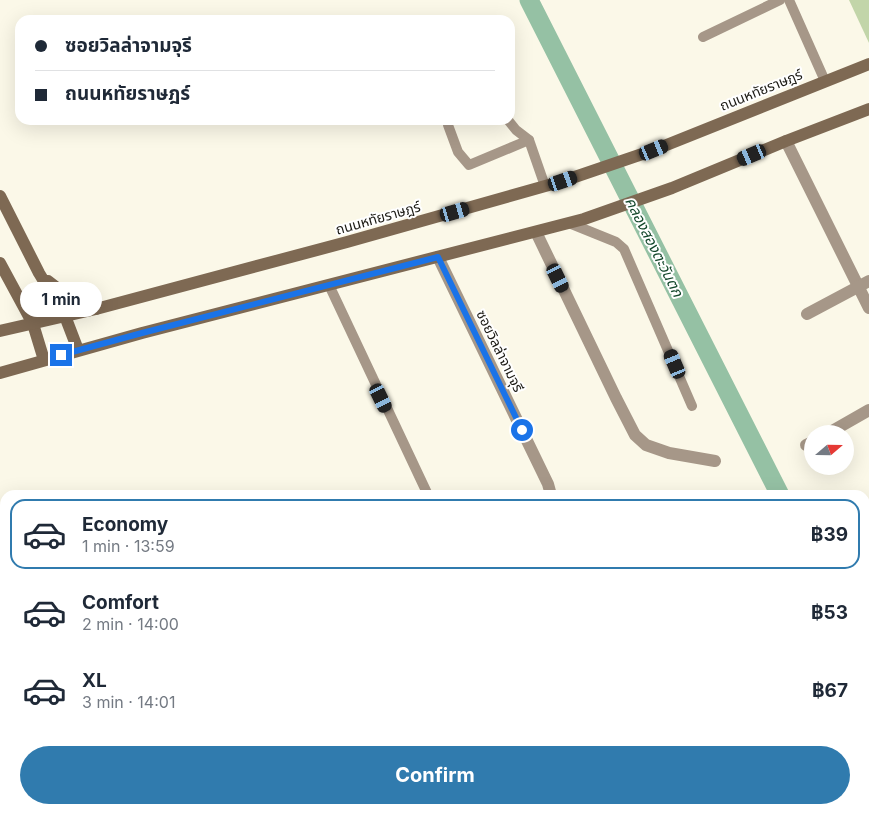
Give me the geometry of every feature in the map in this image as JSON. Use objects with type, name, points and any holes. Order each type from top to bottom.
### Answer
[{"type":"main road","name":"ถนนหทัยราษฎร์","points":[[0,331],[96,309],[347,242],[563,181],[654,150],[869,64]]},
{"type":"main road","points":[[0,373],[78,350],[584,219],[672,188],[869,109]]},
{"type":"main road","points":[[0,196],[38,273],[65,316],[78,350]]},
{"type":"main road","points":[[0,285],[2,266]]},
{"type":"main road","points":[[2,266],[33,324],[44,360]]},
{"type":"main road","points":[[38,273],[60,292],[96,309]]},
{"type":"street","points":[[786,141],[864,284],[869,308]]},
{"type":"street","points":[[536,232],[635,435],[646,446],[669,453],[715,461]]},
{"type":"street","name":"ซอยวิลล่าจามจุรี","points":[[438,257],[549,490]]},
{"type":"street","points":[[807,314],[864,284]]},
{"type":"street","points":[[842,425],[869,410]]},
{"type":"lane","points":[[703,36],[780,0]]},
{"type":"lane","points":[[789,0],[825,81]]},
{"type":"lane","points":[[448,125],[458,152],[469,164],[528,140]]},
{"type":"lane","points":[[512,125],[528,140],[545,186]]},
{"type":"lane","points":[[569,223],[616,242],[624,250],[692,406]]},
{"type":"lane","points":[[329,285],[426,490]]},
{"type":"building","points":[[849,0],[869,0],[869,43]]},
{"type":"waterway","name":"คลองสองตะวันตก","points":[[529,0],[777,490]]},
{"type":"route","points":[[61,355],[438,257],[522,430]]}]
